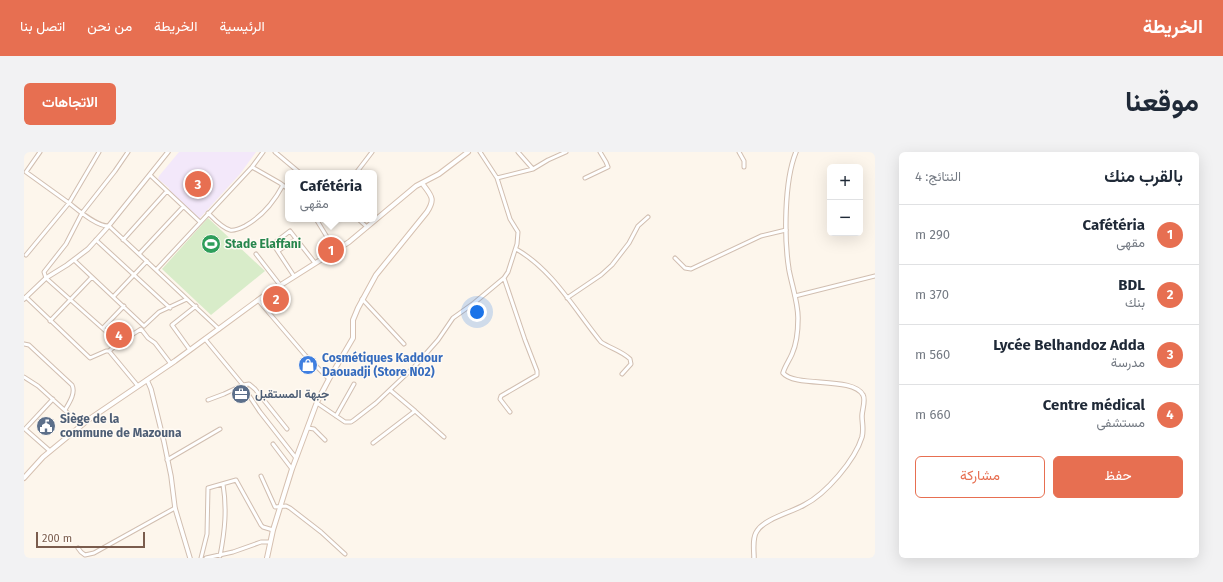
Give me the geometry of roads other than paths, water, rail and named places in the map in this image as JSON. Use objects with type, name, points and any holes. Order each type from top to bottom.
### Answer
[{"type":"main road","points":[[377,219],[405,195],[422,183],[439,174],[468,152]]},
{"type":"main road","points":[[267,558],[273,530],[296,458],[317,403],[353,338],[353,320],[362,299],[376,275],[432,204],[431,196],[422,183]]},
{"type":"main road","points":[[24,477],[50,451],[81,425],[171,364],[258,300],[349,242],[373,222]]},
{"type":"street","points":[[40,152],[25,172],[82,213],[104,226],[108,226],[220,329]]},
{"type":"street","points":[[26,255],[64,208],[69,204],[99,152]]},
{"type":"street","points":[[119,343],[46,278],[44,272],[66,244],[82,213],[128,152]]},
{"type":"street","points":[[168,152],[88,249],[46,278],[25,298],[90,358],[109,351],[144,326],[159,312],[187,299]]},
{"type":"street","points":[[156,270],[252,167],[263,152]]},
{"type":"street","points":[[275,152],[296,170]]},
{"type":"street","points":[[358,170],[372,152]]},
{"type":"street","points":[[317,403],[345,422],[351,422],[390,390],[425,356],[453,318],[504,278],[518,244],[518,232],[510,219],[497,178],[480,152]]},
{"type":"street","points":[[518,152],[533,168]]},
{"type":"street","points":[[497,178],[533,168],[566,152]]},
{"type":"street","points":[[585,178],[608,167],[600,152]]},
{"type":"street","points":[[739,152],[744,161],[744,166]]},
{"type":"street","points":[[754,558],[754,542],[756,532],[765,524],[814,500],[824,491],[843,470],[855,452],[860,442],[863,428],[862,415],[864,398],[862,393],[846,386],[823,382],[803,381],[787,377],[783,373],[792,354],[796,340],[798,318],[789,269],[786,230],[789,178],[792,161],[796,152]]},
{"type":"street","points":[[208,213],[224,227],[232,230],[239,229],[254,221],[267,209],[276,198],[283,185],[252,167]]},
{"type":"street","points":[[150,175],[200,222]]},
{"type":"street","points":[[123,240],[167,191]]},
{"type":"street","points":[[139,254],[183,207]]},
{"type":"street","points":[[567,298],[601,275],[612,265],[629,243],[638,226],[648,217]]},
{"type":"street","points":[[318,222],[335,250]]},
{"type":"street","points":[[361,222],[367,227]]},
{"type":"street","points":[[675,258],[685,268],[691,268],[761,236],[786,230]]},
{"type":"street","points":[[294,276],[273,244],[290,231],[315,263]]},
{"type":"street","points":[[278,251],[296,238]]},
{"type":"street","points":[[96,240],[170,308]]},
{"type":"street","points":[[516,249],[528,256],[544,270],[601,342],[624,354],[630,359],[631,364],[622,374]]},
{"type":"street","points":[[256,254],[280,285]]},
{"type":"street","points":[[74,260],[114,296],[144,326]]},
{"type":"street","points":[[114,296],[147,261]]},
{"type":"street","points":[[795,296],[875,276]]},
{"type":"street","points":[[50,321],[92,277]]},
{"type":"street","points":[[504,278],[537,371],[537,375],[501,396],[500,399],[510,412]]},
{"type":"street","points":[[362,299],[404,344]]},
{"type":"street","points":[[258,300],[305,355],[329,379]]},
{"type":"street","points":[[103,328],[124,306]]},
{"type":"street","points":[[190,350],[172,324],[196,306]]},
{"type":"street","points":[[140,329],[155,343],[171,364]]},
{"type":"street","points":[[206,339],[243,385],[260,412],[296,458]]},
{"type":"street","points":[[24,344],[30,345],[74,388],[72,397],[65,410]]},
{"type":"street","points":[[109,351],[138,386]]},
{"type":"street","points":[[24,376],[38,386],[81,425]]},
{"type":"street","points":[[24,383],[28,379]]},
{"type":"street","points":[[147,380],[151,389],[168,460],[174,508],[190,558]]},
{"type":"street","points":[[336,416],[354,384]]},
{"type":"street","points":[[208,400],[243,385],[252,385],[287,429]]},
{"type":"street","points":[[390,390],[444,437]]},
{"type":"street","points":[[50,451],[25,429],[53,399]]},
{"type":"street","points":[[373,443],[415,411]]},
{"type":"street","points":[[308,428],[314,429],[325,440]]},
{"type":"street","points":[[168,460],[220,429]]},
{"type":"street","points":[[272,444],[292,469]]},
{"type":"street","points":[[261,476],[273,505],[276,507],[286,506],[290,508],[322,532],[345,554]]},
{"type":"street","points":[[201,558],[207,534],[208,488],[236,480],[261,525],[273,530]]},
{"type":"street","points":[[220,556],[225,526],[225,498],[223,484]]},
{"type":"street","points":[[78,548],[85,555],[94,553],[174,508]]},
{"type":"street","points":[[206,558],[220,556],[261,542],[270,542]]},
{"type":"place","name":"Lycée Belhandoz Adda","points":[[198,184]]},
{"type":"place","name":"Stade Elaffani","points":[[211,244]]},
{"type":"place","name":"Cafétéria","points":[[331,250]]},
{"type":"place","name":"BDL","points":[[276,299]]},
{"type":"place","name":"Centre médical","points":[[119,335]]},
{"type":"place","name":"Cosmétiques Kaddour Daouadji (Store N02)","points":[[308,365]]},
{"type":"place","name":"جبهة المستقبل","points":[[241,394]]},
{"type":"place","name":"Siège de la commune de Mazouna","points":[[46,426]]}]
